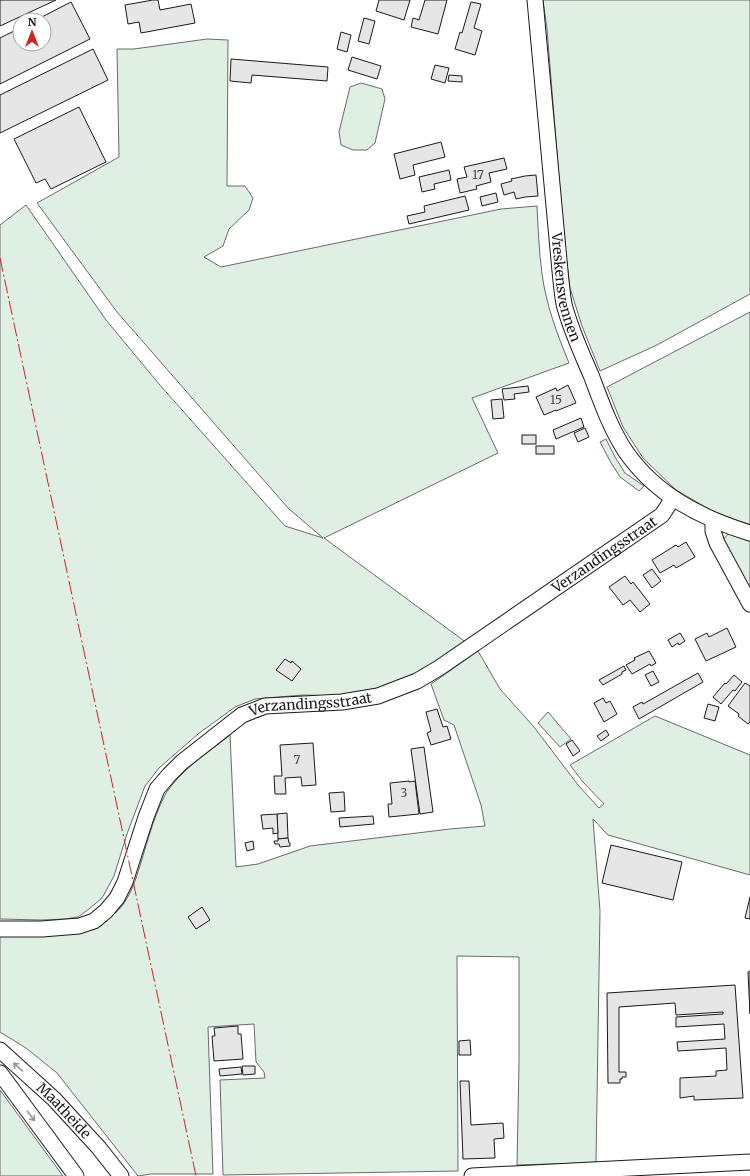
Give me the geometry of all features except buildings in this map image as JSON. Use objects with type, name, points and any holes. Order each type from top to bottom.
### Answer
[{"type":"street","name":"Vreskensvennen","points":[[535,0],[564,304],[604,409],[626,451],[652,482],[687,508],[728,526],[750,533]]},
{"type":"street","name":"Verzandingsstraat","points":[[0,929],[42,929],[79,926],[94,921],[106,911],[117,898],[125,882],[146,817],[157,789],[182,762],[242,715],[265,706],[342,702],[378,696],[417,681],[662,515],[673,498]]},
{"type":"street","points":[[713,520],[713,531],[716,543],[750,604]]},
{"type":"street","name":"Maatheide","points":[[0,1050],[54,1099],[99,1148],[121,1176]]},
{"type":"street","name":"Maatheide","points":[[0,1074],[76,1176]]},
{"type":"street","points":[[18,1099],[21,1089],[27,1084],[35,1082]]},
{"type":"street","points":[[472,1176],[750,1162]]},
{"type":"green space","points":[[543,0],[750,0],[750,294],[657,345],[600,371],[582,326],[570,288],[564,240],[547,29]]},
{"type":"green space","points":[[207,39],[228,40],[227,186],[245,186],[253,198],[249,210],[229,229],[223,246],[204,257],[221,267],[501,209],[537,206],[540,257],[546,296],[552,319],[569,363],[472,398],[498,453],[324,538],[467,643],[423,671],[378,691],[339,696],[303,695],[255,699],[235,707],[198,734],[159,768],[145,786],[127,834],[114,876],[102,898],[78,917],[41,920],[0,919],[0,225],[26,205],[106,320],[159,384],[285,526],[323,538],[288,508],[117,312],[37,203],[119,157],[117,49],[134,49]]},
{"type":"green space","points":[[361,83],[382,89],[385,99],[375,143],[367,150],[353,150],[341,145],[339,132],[350,87]]},
{"type":"green space","points":[[750,312],[750,525],[714,512],[676,490],[643,458],[623,427],[607,387]]},
{"type":"green space","points":[[606,439],[625,473],[644,486],[639,491],[620,477],[600,442]]},
{"type":"green space","points":[[728,534],[750,541],[750,591],[723,540]]},
{"type":"green space","points":[[478,651],[500,689],[534,727],[578,785],[599,808],[604,804],[583,782],[570,765],[655,716],[750,755],[750,875],[608,835],[593,819],[600,911],[596,1162],[517,1165],[519,957],[457,956],[458,1171],[223,1175],[220,1080],[265,1078],[264,1072],[256,1062],[254,1024],[208,1027],[213,1174],[151,1174],[138,1176],[57,1073],[26,1048],[0,1032],[0,935],[45,935],[74,932],[102,922],[118,911],[125,902],[133,885],[153,824],[160,805],[167,792],[185,771],[230,735],[236,867],[258,864],[310,846],[485,826],[481,805],[454,725],[444,720],[431,684]]},
{"type":"green space","points":[[548,712],[571,739],[560,747],[538,723]]},
{"type":"green space","points":[[0,1090],[63,1176],[0,1176]]},
{"type":"power","points":[[0,258],[196,1176]]}]
